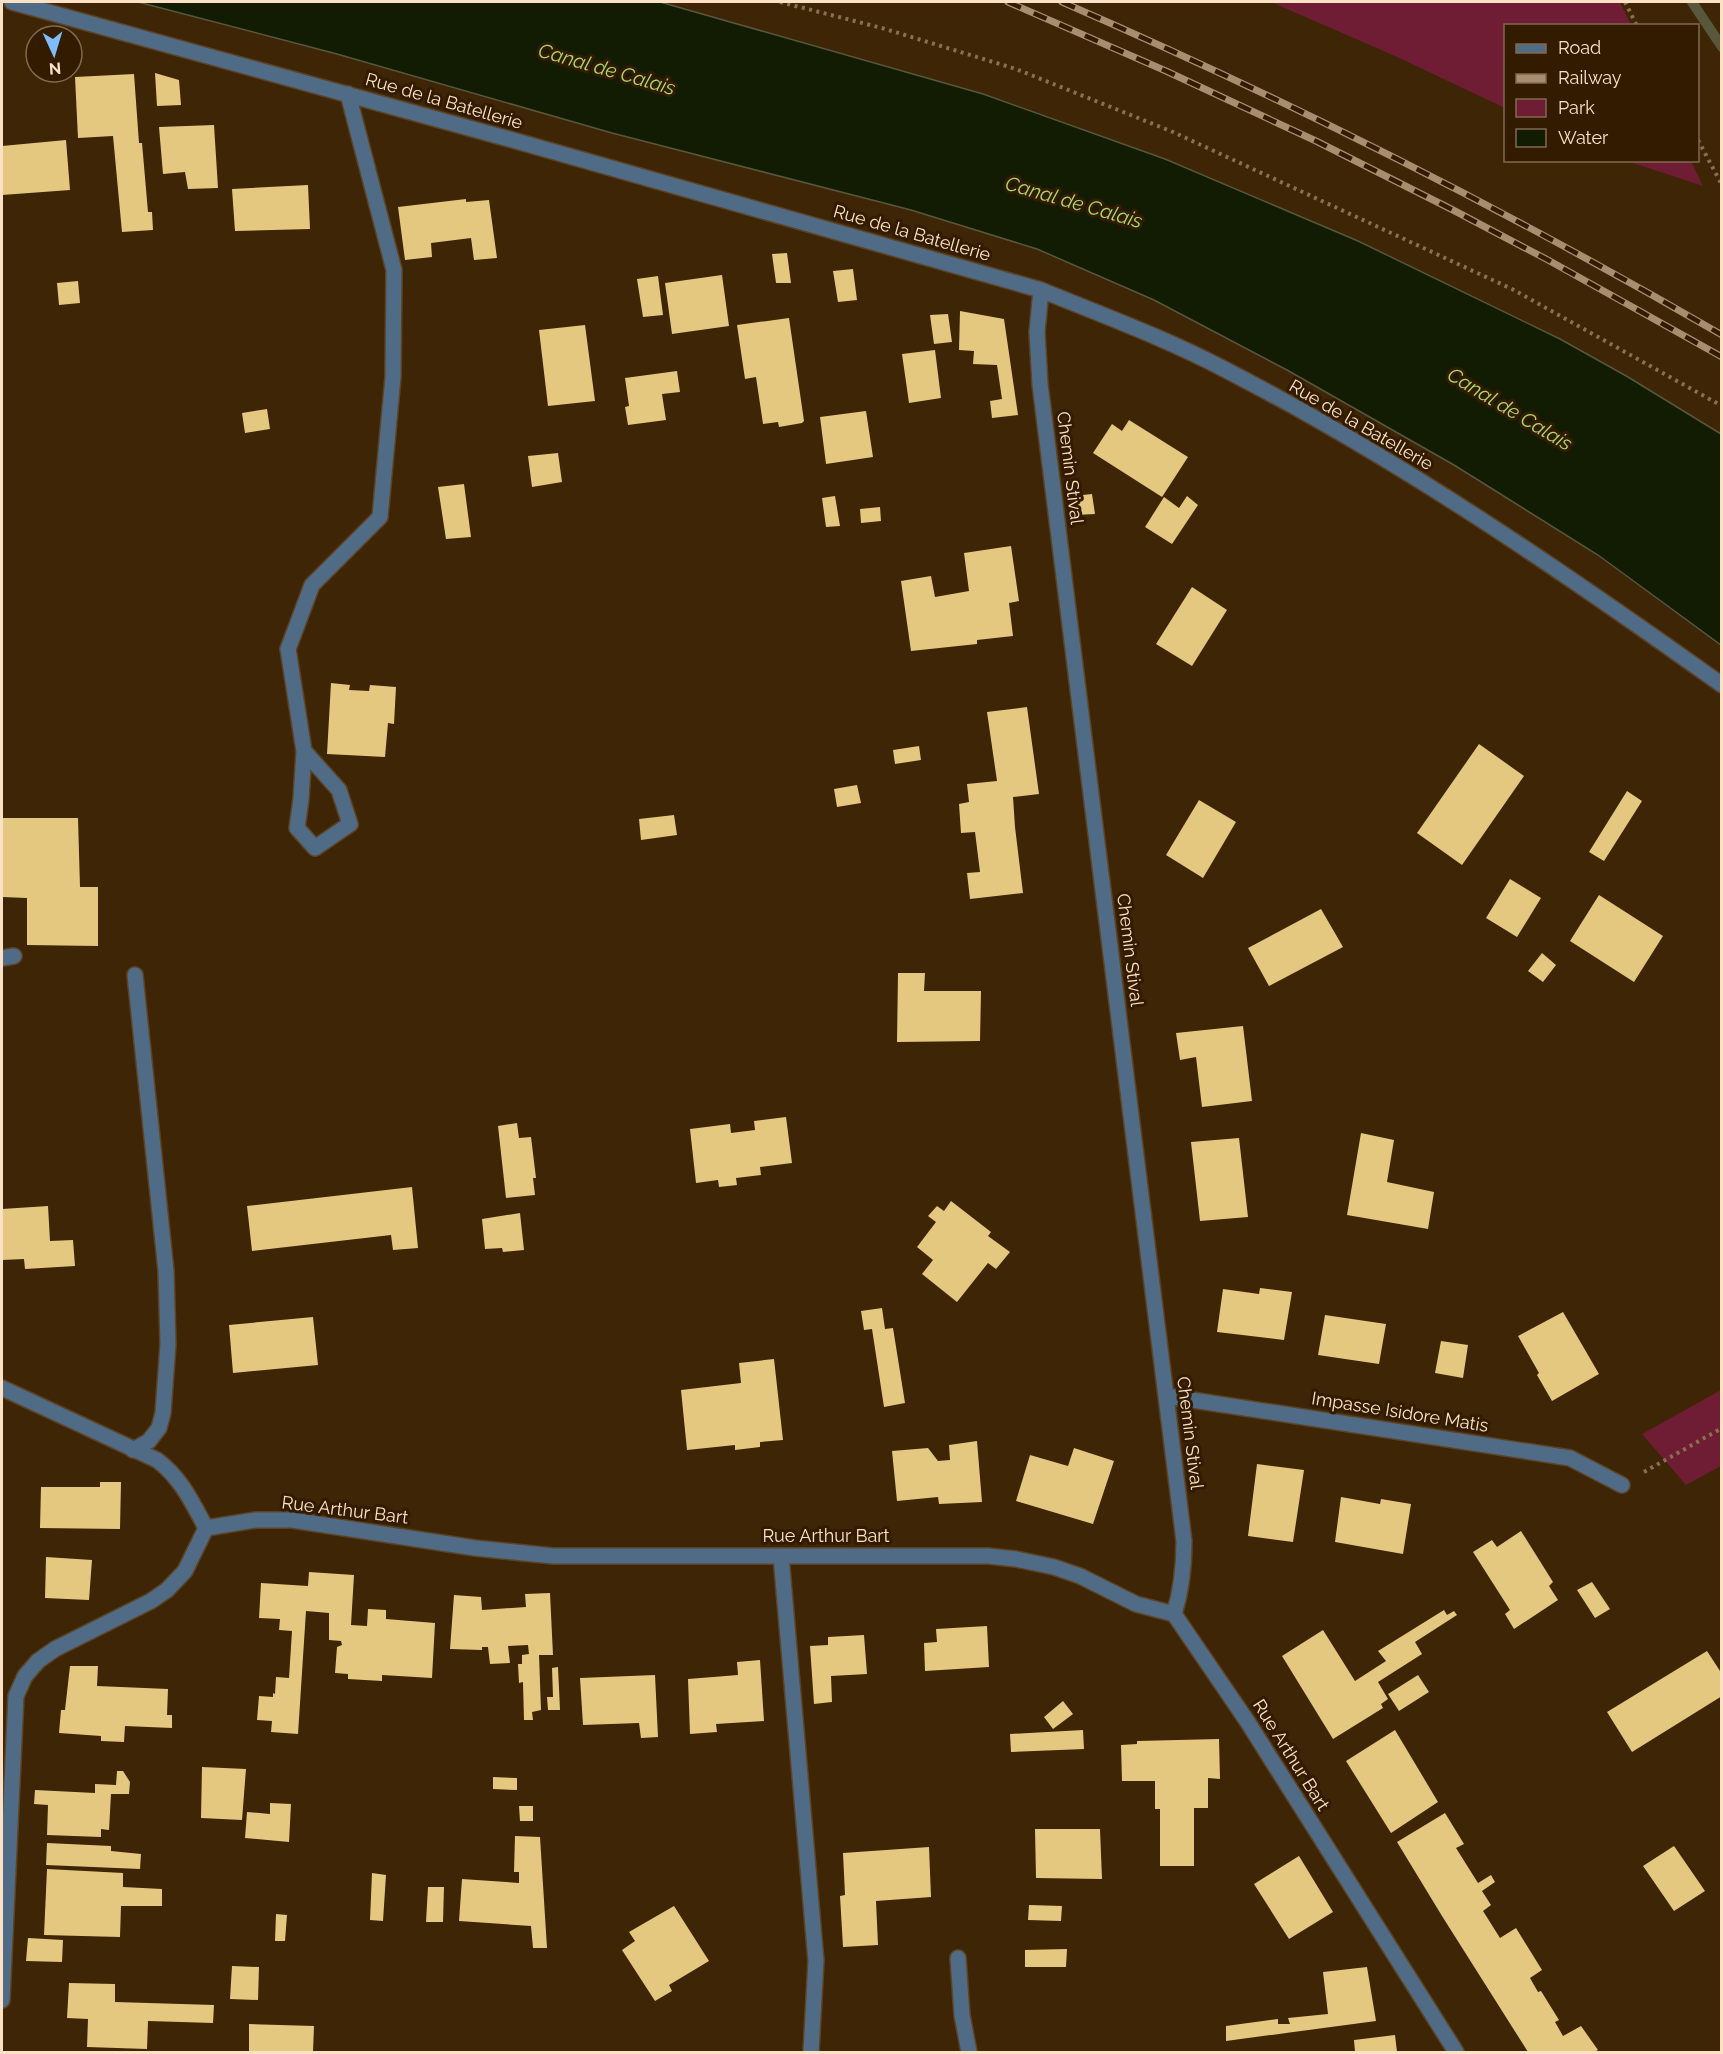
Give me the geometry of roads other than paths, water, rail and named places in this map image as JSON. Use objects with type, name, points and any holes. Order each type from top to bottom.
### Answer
[{"type":"street","name":"Rue de la Batellerie","points":[[12,2],[348,94],[1041,290],[1126,324],[1223,368],[1401,469],[1633,622],[1722,685]]},
{"type":"street","points":[[304,751],[339,790],[350,824],[315,848],[297,828],[304,751],[288,649],[312,585],[380,517],[393,377],[394,270],[348,94]]},
{"type":"street","name":"Chemin Stival","points":[[1041,290],[1038,332],[1040,384],[1184,1541],[1184,1571],[1181,1592],[1174,1614]]},
{"type":"street","points":[[133,1450],[149,1441],[159,1428],[163,1413],[168,1344],[166,1271],[135,975]]},
{"type":"street","points":[[2,1388],[157,1460],[170,1470],[183,1485],[206,1528],[185,1570],[167,1590],[150,1601],[55,1649],[38,1661],[25,1676],[16,1696],[2,2000]]},
{"type":"street","name":"Impasse Isidore Matis","points":[[1166,1396],[1570,1458],[1622,1485]]},
{"type":"street","name":"Rue Arthur Bart","points":[[206,1528],[256,1520],[292,1520],[530,1555],[598,1557],[954,1555],[1016,1559],[1054,1567],[1080,1576],[1136,1604],[1174,1614],[1247,1721],[1456,2052]]},
{"type":"street","points":[[781,1556],[816,1961],[811,2052]]},
{"type":"street","points":[[958,1958],[962,2015],[969,2052]]},
{"type":"water","name":"Canal de Calais","points":[[138,2],[660,2],[983,94],[1165,159],[1358,241],[1560,339],[1628,377],[1721,434],[1721,645],[1598,555],[1454,465],[1287,370],[1154,300],[1037,249],[911,210],[612,133],[337,54]]},
{"type":"waterway","points":[[1692,2],[1722,47]]},
{"type":"railway","points":[[1008,2],[1166,71],[1316,141],[1548,260],[1722,357]]},
{"type":"railway","points":[[1062,2],[1230,78],[1396,159],[1560,244],[1722,335]]}]
